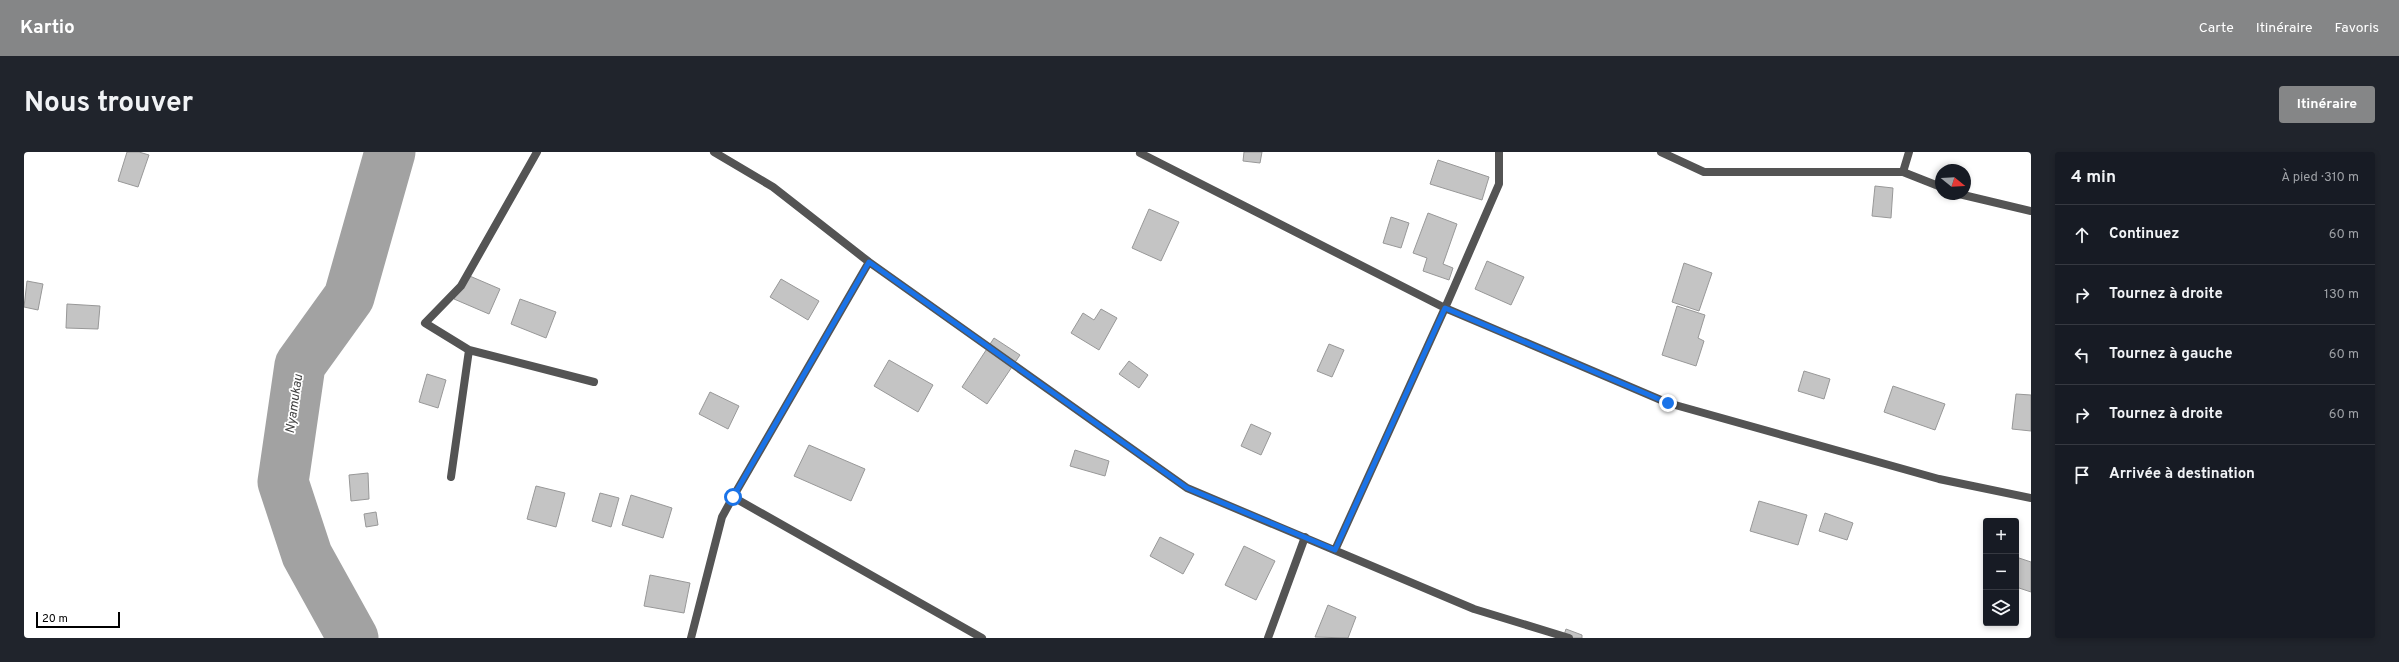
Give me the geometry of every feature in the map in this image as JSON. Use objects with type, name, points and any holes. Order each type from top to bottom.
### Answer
[{"type":"street","points":[[536,152],[461,286],[425,323],[469,350],[594,382]]},
{"type":"street","points":[[714,152],[773,187],[869,262],[1187,488],[1474,610],[1569,638]]},
{"type":"street","points":[[1335,550],[1445,308],[1499,184],[1499,152]]},
{"type":"street","points":[[1661,152],[1704,172],[1903,172],[1935,185]]},
{"type":"street","points":[[1903,172],[1910,152]]},
{"type":"street","points":[[1140,153],[1445,308],[1668,403],[1939,479],[2031,498]]},
{"type":"street","points":[[1971,197],[2031,211]]},
{"type":"street","points":[[691,638],[722,517],[869,262]]},
{"type":"street","points":[[451,477],[469,350]]},
{"type":"street","points":[[733,497],[982,638]]},
{"type":"street","points":[[1268,638],[1305,537]]},
{"type":"building","points":[[127,152],[139,152],[149,155],[138,187],[118,181]]},
{"type":"building","points":[[1244,152],[1262,152],[1260,163],[1243,161]]},
{"type":"building","points":[[1438,160],[1489,177],[1482,200],[1430,184]]},
{"type":"building","points":[[1875,186],[1893,188],[1891,218],[1872,216]]},
{"type":"building","points":[[1149,209],[1179,222],[1161,261],[1132,248]]},
{"type":"building","points":[[1428,213],[1457,224],[1443,264],[1453,268],[1449,280],[1423,271],[1427,258],[1413,253]]},
{"type":"building","points":[[1391,217],[1409,223],[1401,248],[1383,243]]},
{"type":"building","points":[[1487,261],[1524,277],[1511,305],[1475,289]]},
{"type":"building","points":[[1684,263],[1712,273],[1699,311],[1672,302]]},
{"type":"building","points":[[465,274],[500,289],[489,314],[454,299]]},
{"type":"building","points":[[781,279],[819,301],[808,320],[770,297]]},
{"type":"building","points":[[27,281],[43,284],[38,310],[24,307]]},
{"type":"building","points":[[520,299],[556,312],[546,338],[511,324]]},
{"type":"building","points":[[67,304],[100,306],[98,329],[66,328]]},
{"type":"building","points":[[1677,306],[1705,315],[1698,338],[1704,341],[1696,366],[1662,355]]},
{"type":"building","points":[[1101,309],[1117,318],[1099,350],[1071,333],[1083,313],[1094,320]]},
{"type":"building","points":[[994,338],[1020,355],[987,404],[962,387]]},
{"type":"building","points":[[1329,344],[1344,350],[1332,377],[1317,371]]},
{"type":"building","points":[[889,360],[933,385],[918,412],[874,386]]},
{"type":"building","points":[[1129,361],[1148,375],[1139,388],[1119,374]]},
{"type":"building","points":[[1804,371],[1830,379],[1824,399],[1798,391]]},
{"type":"building","points":[[427,374],[446,380],[438,408],[419,402]]},
{"type":"building","points":[[1893,386],[1945,404],[1935,430],[1884,412]]},
{"type":"building","points":[[710,392],[739,406],[728,429],[699,414]]},
{"type":"building","points":[[2016,394],[2031,395],[2031,431],[2012,429]]},
{"type":"building","points":[[1251,424],[1271,433],[1261,455],[1241,446]]},
{"type":"building","points":[[809,445],[865,469],[851,501],[794,476]]},
{"type":"building","points":[[1075,450],[1109,461],[1105,476],[1070,466]]},
{"type":"building","points":[[368,473],[369,499],[351,501],[349,475]]},
{"type":"building","points":[[536,486],[565,493],[556,527],[527,519]]},
{"type":"building","points":[[600,493],[619,498],[611,527],[592,521]]},
{"type":"building","points":[[631,495],[672,508],[663,538],[622,525]]},
{"type":"building","points":[[1759,501],[1807,515],[1798,545],[1750,531]]},
{"type":"building","points":[[376,512],[378,525],[366,527],[364,514]]},
{"type":"building","points":[[1825,513],[1853,523],[1847,540],[1819,531]]},
{"type":"building","points":[[1160,537],[1194,554],[1183,574],[1150,556]]},
{"type":"building","points":[[1244,546],[1275,561],[1256,600],[1225,585]]},
{"type":"building","points":[[2019,558],[2031,562],[2031,592],[2019,588]]},
{"type":"building","points":[[650,575],[690,583],[684,613],[644,606]]},
{"type":"building","points":[[1328,605],[1356,617],[1348,638],[1315,637]]},
{"type":"building","points":[[1566,629],[1582,635],[1582,638],[1563,638]]},
{"type":"waterway","name":"Nyamukau","points":[[353,638],[307,555],[283,482],[300,365],[349,297],[390,152]]},
{"type":"route","points":[[733,497],[869,262],[1187,488],[1335,550],[1445,308],[1668,403]]}]
